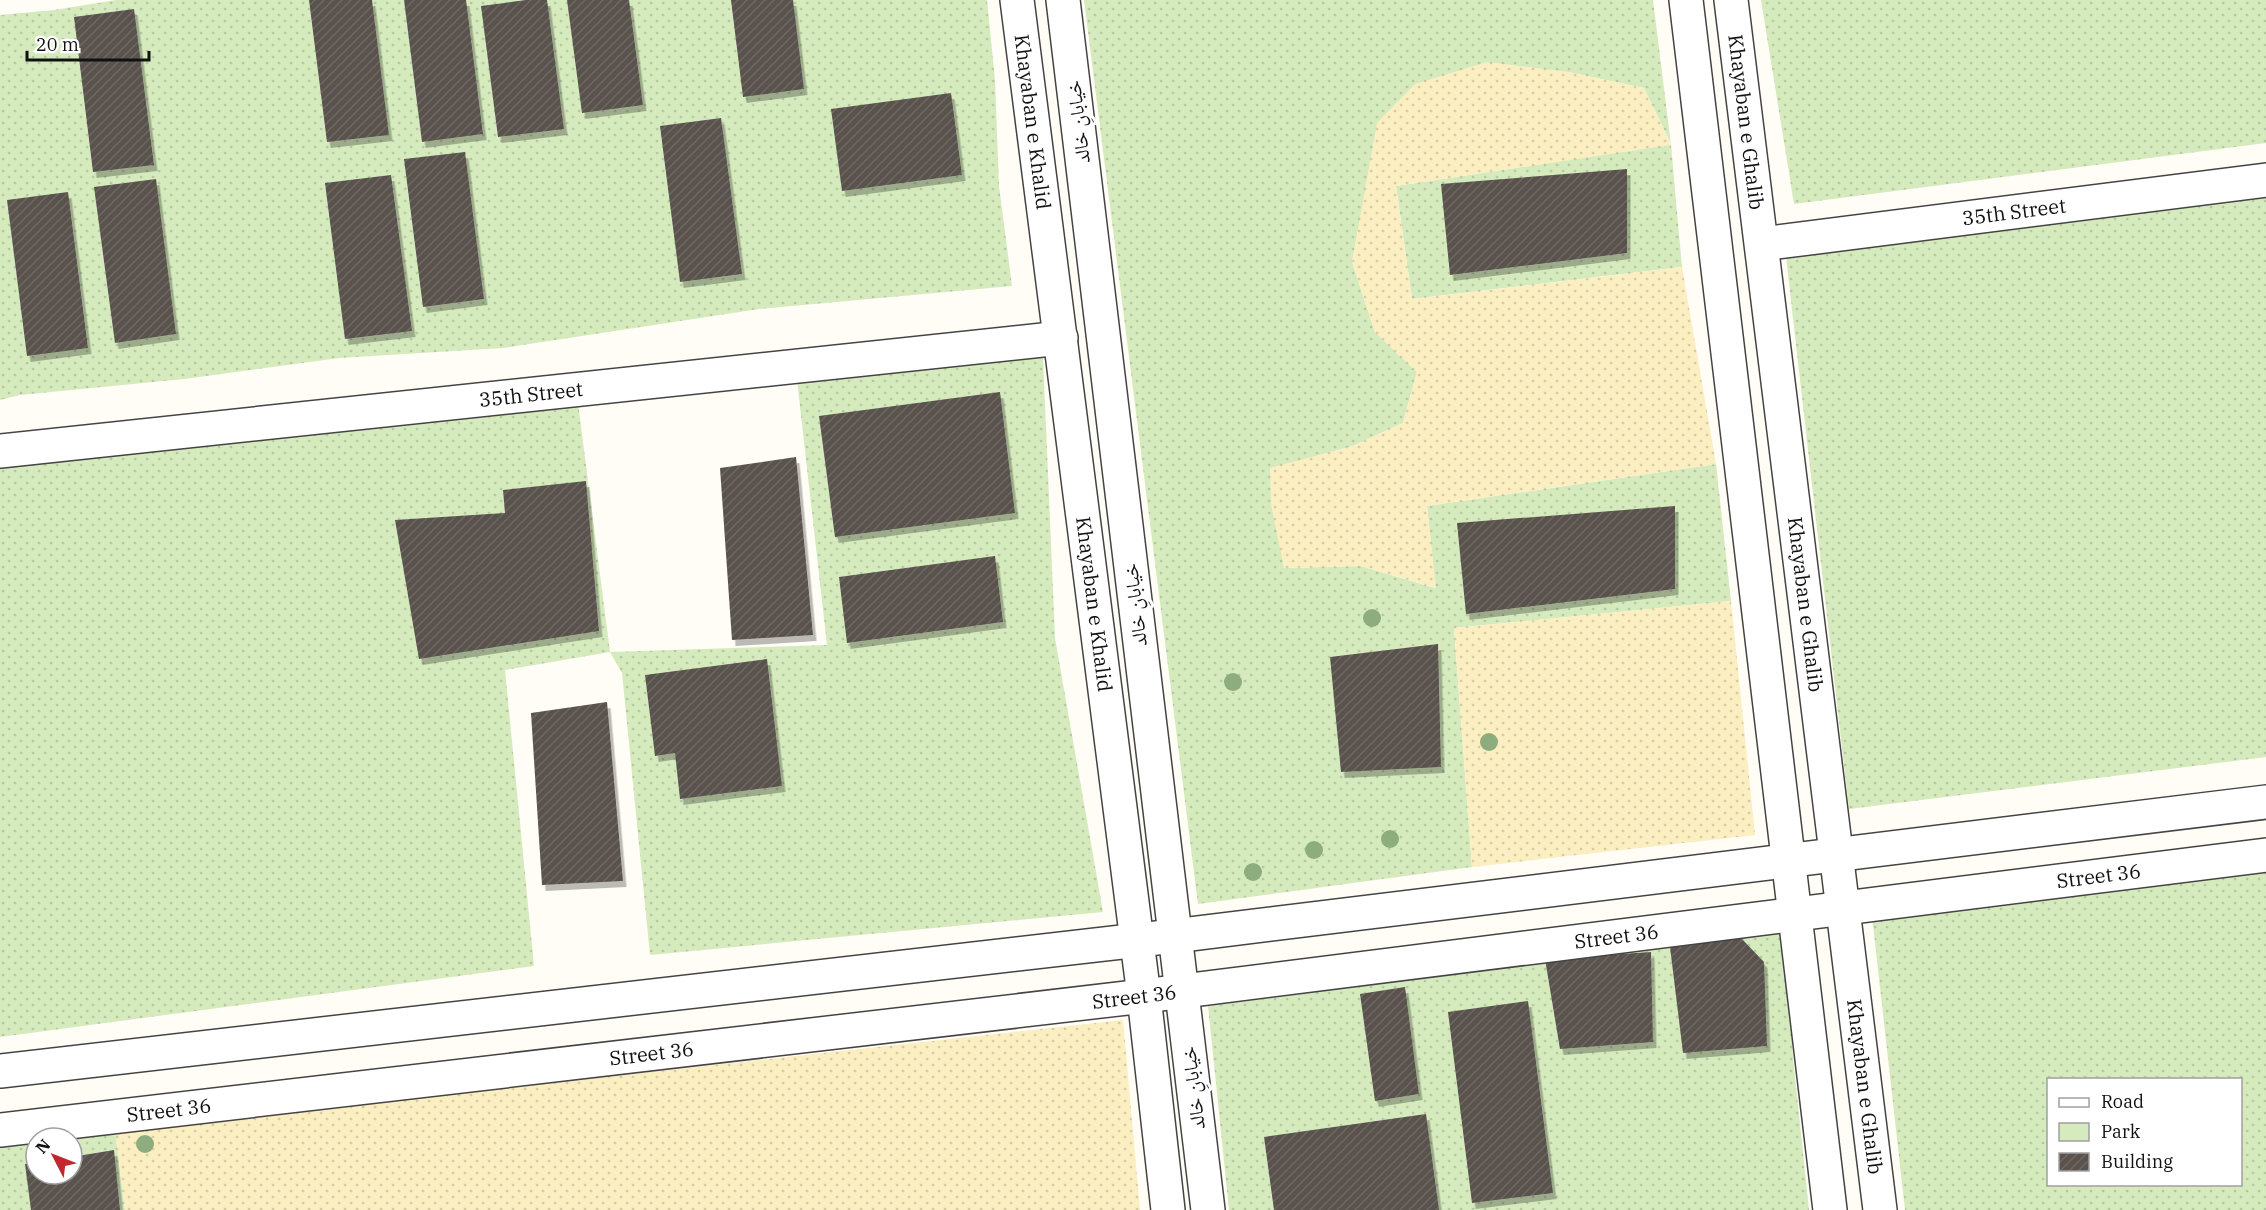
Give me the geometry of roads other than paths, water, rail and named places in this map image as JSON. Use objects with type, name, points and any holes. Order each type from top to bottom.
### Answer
[{"type":"street","name":"Khayaban e Khalid","points":[[1017,0],[1144,996],[1168,1210]]},
{"type":"street","name":"خیابانِ خالد","points":[[1063,0],[1208,1210]]},
{"type":"street","points":[[1686,0],[1830,1210]]},
{"type":"street","name":"Khayaban e Ghalib","points":[[1731,0],[1880,1210]]},
{"type":"street","name":"35th Street","points":[[1762,244],[2266,180]]},
{"type":"street","name":"35th Street","points":[[0,451],[1061,338]]},
{"type":"street","points":[[0,1071],[1174,936],[2266,802]]},
{"type":"street","name":"Street 36","points":[[0,1130],[1144,996],[2266,855]]}]
